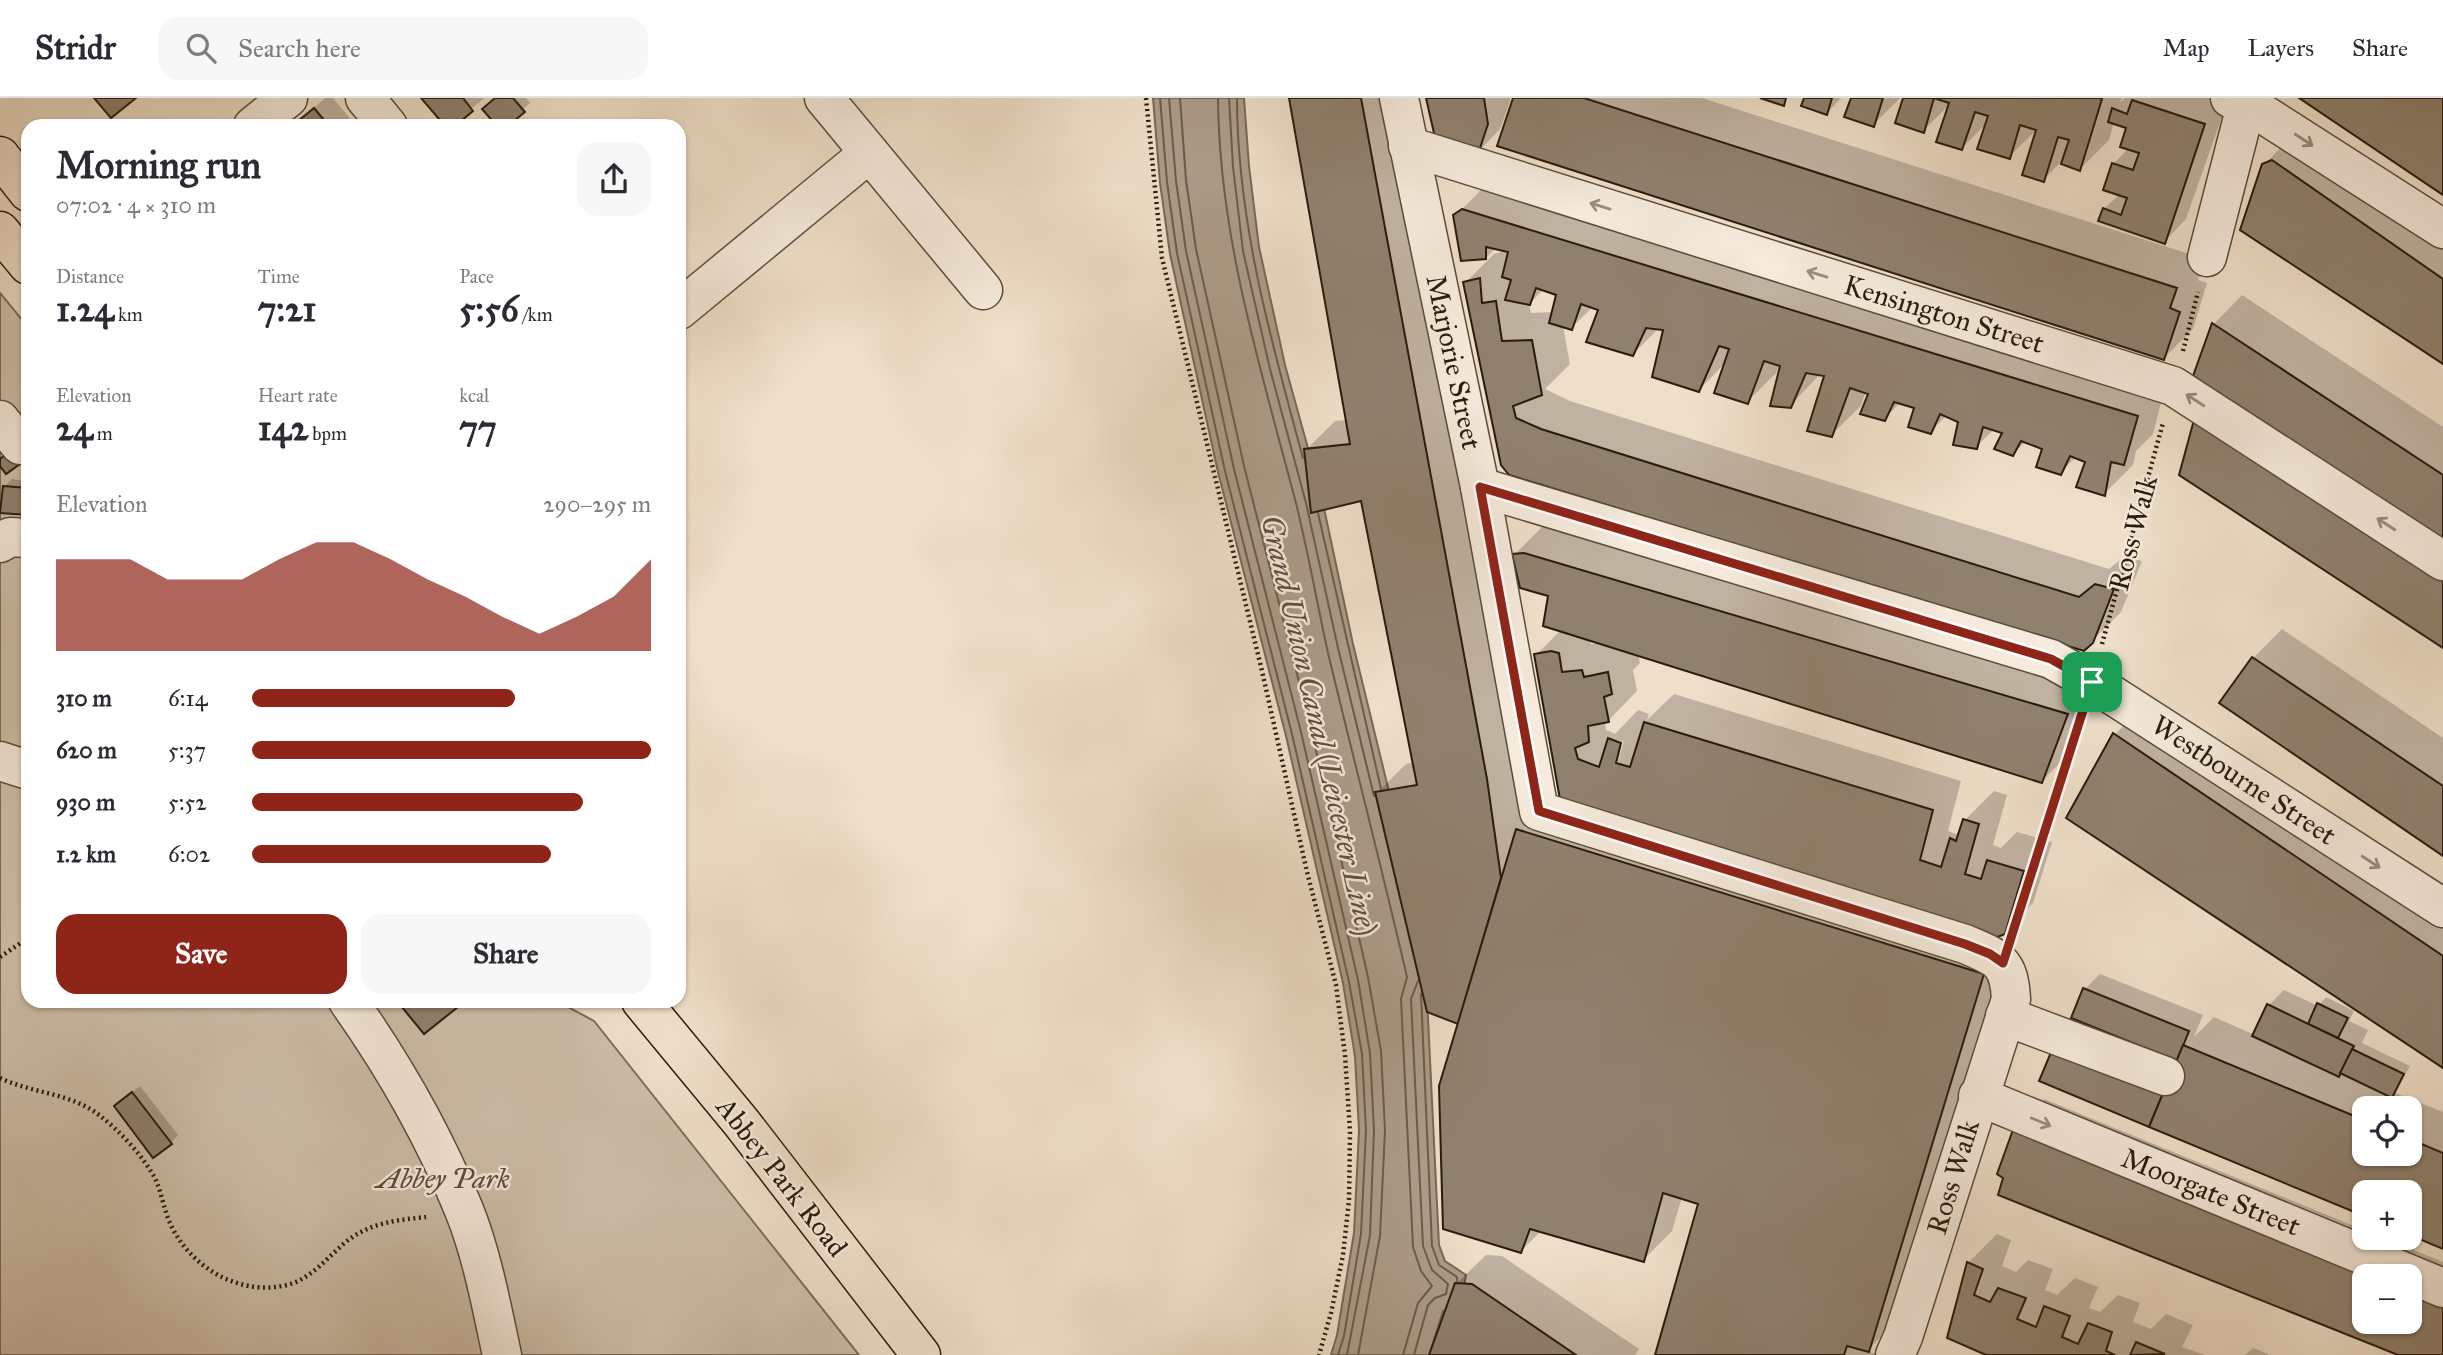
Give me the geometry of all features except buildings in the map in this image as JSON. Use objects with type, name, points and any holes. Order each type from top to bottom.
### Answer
[{"type":"main road","points":[[0,156],[21,183]]},
{"type":"main road","points":[[0,231],[21,256]]},
{"type":"main road","name":"Abbey Park Road","points":[[647,1008],[741,1122],[921,1355]]},
{"type":"street","points":[[262,119],[288,98]]},
{"type":"street","points":[[365,98],[382,119]]},
{"type":"street","points":[[824,98],[983,290]]},
{"type":"street","name":"Marjorie Street","points":[[1399,98],[1480,487],[1539,811],[1965,944],[1990,954],[2006,993]]},
{"type":"street","points":[[2207,257],[2242,100],[2443,229]]},
{"type":"street","name":"Kensington Street","points":[[1408,146],[2173,386],[2443,561]]},
{"type":"street","points":[[686,304],[868,154]]},
{"type":"street","points":[[0,420],[21,444]]},
{"type":"street","name":"Westbourne Street","points":[[1480,487],[2051,659],[2092,682],[2443,908]]},
{"type":"street","points":[[0,543],[10,537],[21,538]]},
{"type":"street","points":[[0,761],[21,768]]},
{"type":"street","points":[[2006,993],[2165,1076]]},
{"type":"street","name":"Ross Walk","points":[[1895,1355],[1903,1337],[1978,1096],[2006,993]]},
{"type":"street","points":[[353,1008],[381,1047],[422,1120],[465,1212],[502,1355]]},
{"type":"street","name":"Moorgate Street","points":[[1978,1096],[2443,1288]]},
{"type":"path","points":[[1146,98],[1162,258],[1338,999],[1350,1132],[1349,1200],[1343,1255],[1319,1355]]},
{"type":"path","name":"Ross Walk","points":[[2006,993],[2207,257]]},
{"type":"path","points":[[0,957],[21,943]]},
{"type":"path","points":[[0,1077],[83,1105],[98,1114],[118,1132],[148,1169],[163,1198],[169,1219],[193,1256],[213,1275],[236,1283],[261,1287],[282,1286],[302,1280],[351,1238],[385,1221],[465,1212]]},
{"type":"green space","name":"Abbey Park","points":[[0,293],[21,318],[21,1008],[570,1008],[594,1021],[859,1355],[0,1355]]},
{"type":"water","name":"Grand Union Canal (Leicester Line)","points":[[1153,98],[1244,98],[1259,247],[1285,365],[1322,499],[1353,644],[1412,886],[1427,998],[1439,1245],[1445,1261],[1466,1275],[1459,1314],[1443,1311],[1429,1355],[1331,1355],[1337,1335],[1354,1233],[1359,1130],[1355,1056],[1343,983],[1286,736],[1218,472],[1170,254],[1160,183]]},
{"type":"route","points":[[1480,487],[2051,659],[2092,682],[2003,963],[1990,954],[1965,944],[1539,811],[1480,487]]}]
